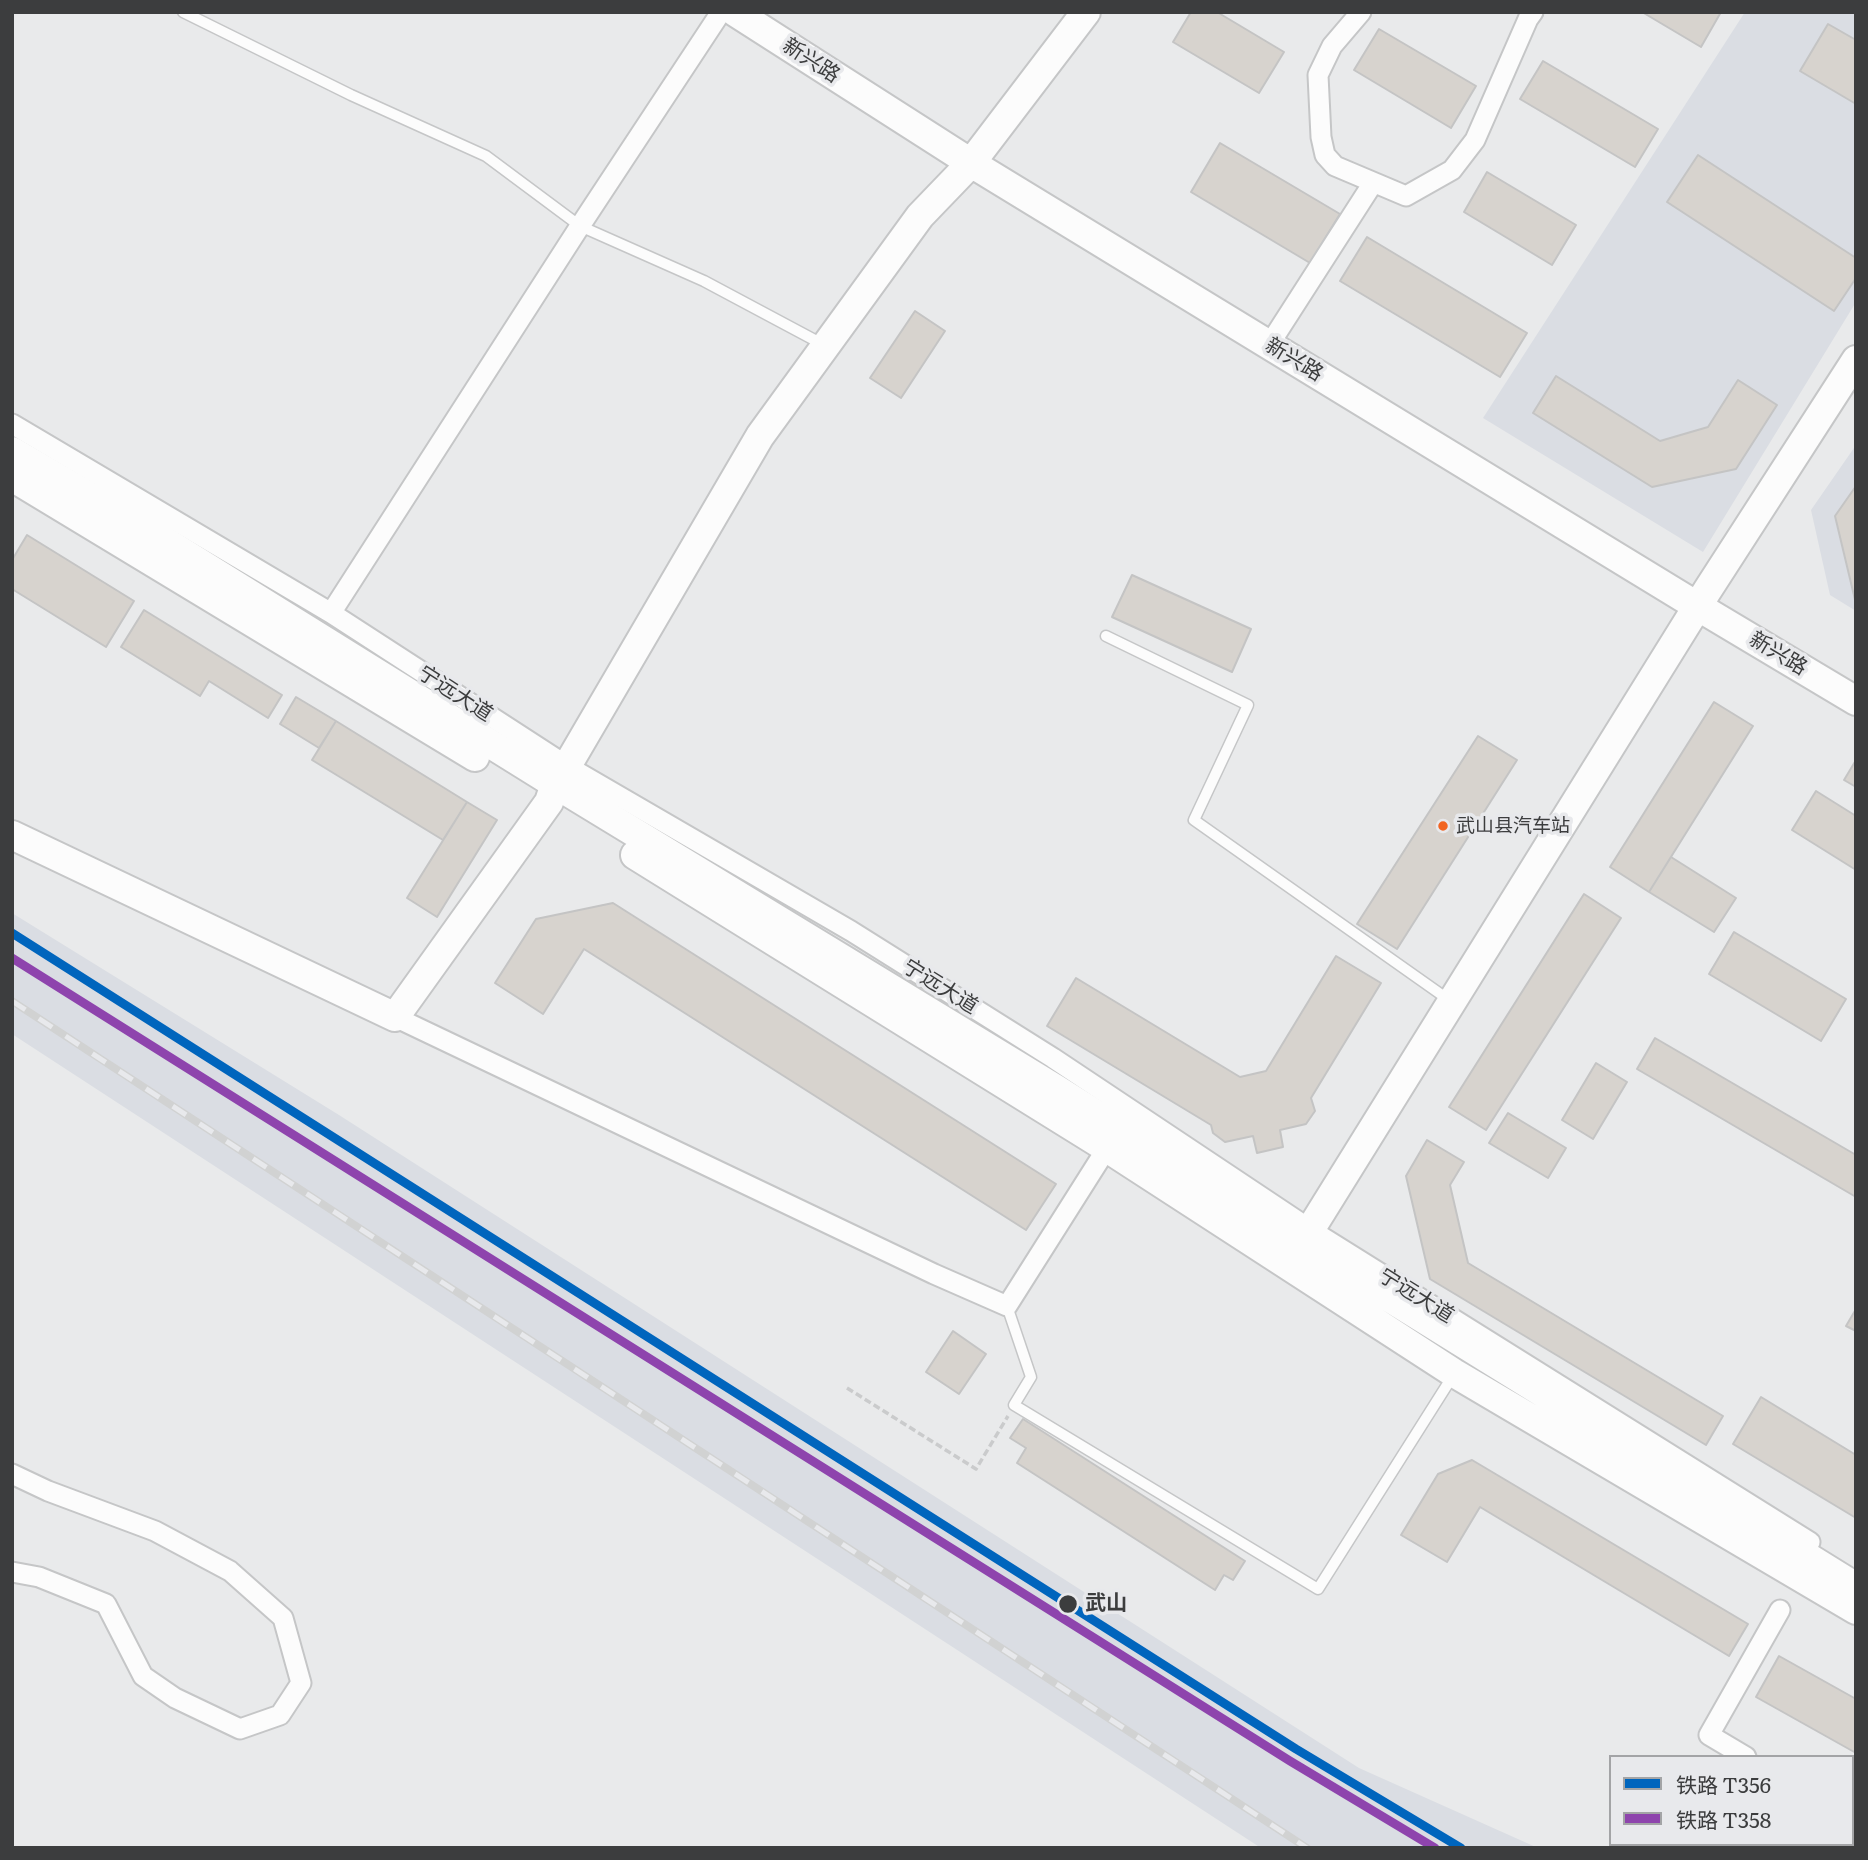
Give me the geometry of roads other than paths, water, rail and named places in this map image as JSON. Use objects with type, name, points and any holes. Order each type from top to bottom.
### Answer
[{"type":"main road","name":"新兴路","points":[[735,12],[976,155],[1702,599],[1856,701]]},
{"type":"main road","name":"新兴路","points":[[770,12],[976,155]]},
{"type":"main road","points":[[12,835],[395,1017],[557,784],[760,436],[920,216],[976,155],[1086,12]]},
{"type":"main road","points":[[1300,1246],[1702,599],[1856,360]]},
{"type":"main road","name":"宁远大道","points":[[12,451],[142,527],[1056,1088],[1300,1246],[1856,1587]]},
{"type":"main road","name":"宁远大道","points":[[12,477],[557,784],[1107,1148],[1300,1246],[1454,1373],[1856,1610]]},
{"type":"main road","name":"新兴路","points":[[1702,599],[1856,679]]},
{"type":"street","points":[[331,613],[721,12]]},
{"type":"street","points":[[1361,12],[1332,46],[1318,75],[1318,104],[1325,155],[1335,166],[1406,196],[1452,170],[1475,140],[1528,19],[1534,12]]},
{"type":"street","points":[[1274,337],[1373,183]]},
{"type":"street","name":"宁远大道","points":[[12,424],[331,613],[557,784]]},
{"type":"street","points":[[395,1017],[1007,1306],[1107,1148]]},
{"type":"street","name":"宁远大道","points":[[1300,1246],[1856,1571]]},
{"type":"street","points":[[12,1474],[48,1491],[155,1531],[230,1571],[283,1618],[301,1683],[280,1715],[240,1729],[175,1698],[144,1676],[106,1604],[39,1577],[12,1572]]},
{"type":"street","points":[[1743,1755],[1709,1735],[1780,1611]]},
{"type":"lane","points":[[183,12],[351,95],[486,156],[580,226],[704,281],[826,346]]},
{"type":"lane","points":[[1106,636],[1248,705],[1194,820],[1452,1003]]},
{"type":"lane","points":[[1007,1306],[1031,1377],[1014,1405],[1318,1589],[1454,1373]]},
{"type":"railway","points":[[12,1001],[1307,1848]]},
{"type":"rail line","name":"T356","points":[[12,933],[1296,1749],[1461,1848]]},
{"type":"rail line","name":"T358","points":[[12,958],[1290,1761],[1435,1848]]},
{"type":"place","name":"武山县汽车站","points":[[1443,826]]},
{"type":"place","name":"武山","points":[[1068,1604]]}]
